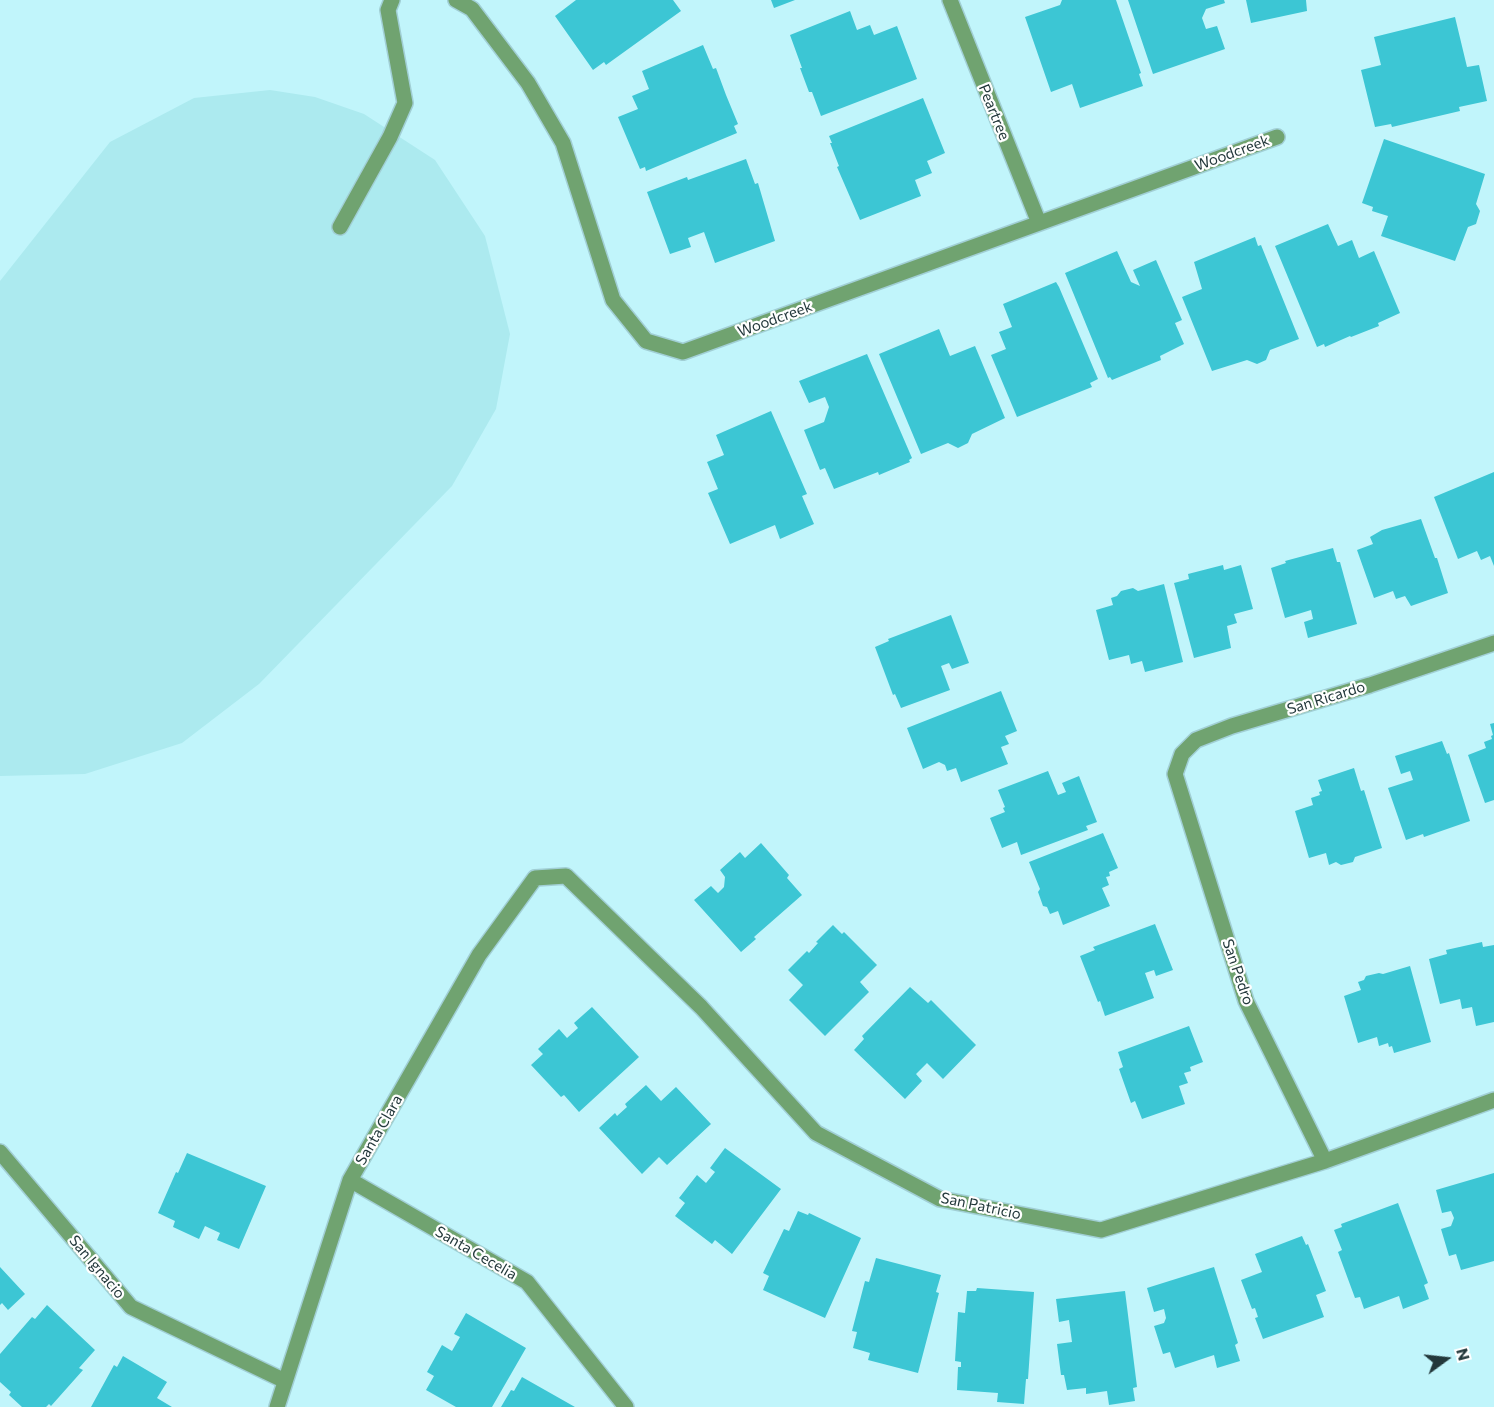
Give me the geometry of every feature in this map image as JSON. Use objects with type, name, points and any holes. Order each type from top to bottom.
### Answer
[{"type":"street","points":[[340,227],[390,137],[405,103],[388,10],[392,0]]},
{"type":"street","name":"Woodcreek","points":[[456,0],[476,5],[528,83],[563,143],[613,300],[646,341],[683,352],[1277,137]]},
{"type":"street","name":"Peartree","points":[[950,0],[1039,223]]},
{"type":"street","name":"San Ricardo","points":[[1175,774],[1182,754],[1196,740],[1232,726],[1370,685],[1494,643]]},
{"type":"street","name":"San Pedro","points":[[1175,774],[1246,1001],[1325,1161]]},
{"type":"street","name":"San Patricio","points":[[535,878],[566,876],[701,1007],[816,1133],[940,1199],[1101,1230],[1325,1161],[1494,1100]]},
{"type":"street","name":"Santa Clara","points":[[277,1407],[350,1180],[479,955],[535,878]]},
{"type":"street","name":"San Ignacio","points":[[0,1152],[131,1307],[285,1381]]},
{"type":"street","name":"Santa Cecelia","points":[[350,1180],[527,1282],[626,1407]]},
{"type":"shaded area","points":[[270,90],[315,97],[364,114],[435,160],[485,236],[510,334],[496,409],[452,486],[259,684],[182,743],[85,774],[0,776],[0,281],[110,142],[194,98]]},
{"type":"building","points":[[576,0],[673,0],[681,11],[606,65],[604,62],[593,70],[555,16]]},
{"type":"building","points":[[771,0],[795,0],[774,8]]},
{"type":"building","points":[[1062,0],[1116,0],[1141,73],[1139,74],[1143,86],[1080,108],[1072,84],[1051,92],[1025,17],[1060,5]]},
{"type":"building","points":[[1128,0],[1224,0],[1225,3],[1206,9],[1202,18],[1206,29],[1217,26],[1225,49],[1153,74]]},
{"type":"building","points":[[1246,0],[1306,0],[1307,11],[1251,23]]},
{"type":"building","points":[[850,11],[857,30],[870,25],[874,35],[897,26],[917,79],[821,116],[812,92],[809,92],[790,35]]},
{"type":"building","points":[[1455,17],[1467,67],[1479,65],[1487,101],[1459,107],[1460,111],[1392,127],[1391,124],[1375,127],[1361,70],[1381,65],[1374,37]]},
{"type":"building","points":[[703,45],[713,69],[716,68],[738,124],[734,126],[737,133],[646,171],[645,167],[640,169],[618,117],[638,109],[632,96],[649,89],[642,71]]},
{"type":"building","points":[[923,98],[945,153],[927,161],[932,173],[915,180],[921,196],[860,220],[837,167],[839,166],[829,136]]},
{"type":"building","points":[[1384,139],[1485,174],[1476,204],[1480,211],[1476,224],[1468,227],[1455,261],[1381,236],[1388,216],[1372,211],[1373,207],[1362,203]]},
{"type":"building","points":[[746,159],[755,184],[758,183],[775,241],[715,263],[704,232],[688,238],[691,247],[670,254],[647,192]]},
{"type":"building","points":[[1328,224],[1338,246],[1352,240],[1359,258],[1374,251],[1400,313],[1378,323],[1379,326],[1325,347],[1324,344],[1317,347],[1275,246]]},
{"type":"building","points":[[1255,237],[1258,246],[1261,245],[1299,339],[1270,350],[1266,360],[1257,364],[1247,360],[1212,371],[1182,297],[1202,289],[1194,262]]},
{"type":"building","points":[[1117,251],[1131,282],[1140,286],[1133,270],[1156,260],[1182,320],[1175,323],[1184,344],[1160,356],[1161,360],[1112,380],[1108,378],[1065,273]]},
{"type":"building","points":[[1056,282],[1098,379],[1090,383],[1092,387],[1017,417],[991,355],[1006,349],[999,332],[1012,327],[1003,304]]},
{"type":"building","points":[[939,329],[950,356],[975,346],[1005,418],[972,434],[968,443],[958,448],[948,443],[921,454],[879,354]]},
{"type":"building","points":[[867,354],[912,458],[910,462],[879,475],[878,472],[834,489],[825,468],[820,470],[804,430],[824,422],[829,407],[825,397],[809,403],[799,381]]},
{"type":"building","points":[[771,411],[807,494],[802,496],[814,524],[780,539],[775,525],[730,544],[708,493],[718,489],[707,462],[724,455],[716,435]]},
{"type":"building","points":[[1494,472],[1494,566],[1490,556],[1481,560],[1477,551],[1458,559],[1434,497]]},
{"type":"building","points":[[1421,519],[1448,593],[1411,606],[1405,596],[1396,599],[1393,591],[1374,598],[1357,550],[1373,544],[1370,537],[1382,530]]},
{"type":"building","points":[[1333,548],[1337,562],[1340,562],[1357,624],[1308,638],[1304,622],[1313,619],[1311,610],[1285,618],[1271,568],[1286,563],[1285,561]]},
{"type":"building","points":[[1223,565],[1224,570],[1241,565],[1253,609],[1234,614],[1237,623],[1227,626],[1231,648],[1194,658],[1174,583],[1189,579],[1188,574]]},
{"type":"building","points":[[1164,584],[1183,662],[1145,672],[1142,661],[1131,664],[1129,655],[1109,660],[1096,610],[1113,605],[1111,598],[1117,596],[1121,591],[1133,588],[1138,591]]},
{"type":"building","points":[[951,615],[969,663],[952,669],[949,663],[941,666],[950,690],[901,708],[895,694],[893,695],[875,647],[889,641],[888,639]]},
{"type":"building","points":[[1001,691],[1017,731],[1005,736],[1009,744],[1001,747],[1008,764],[961,782],[956,768],[947,771],[945,765],[939,762],[923,769],[907,728]]},
{"type":"building","points":[[1494,723],[1494,800],[1485,803],[1468,755],[1486,748],[1484,742],[1492,739],[1490,724]]},
{"type":"building","points":[[1442,741],[1447,754],[1449,753],[1470,821],[1424,837],[1423,834],[1406,840],[1388,788],[1413,780],[1410,771],[1401,774],[1395,756]]},
{"type":"building","points":[[1354,768],[1361,791],[1364,790],[1382,848],[1355,857],[1353,862],[1341,865],[1336,862],[1329,865],[1326,853],[1309,858],[1295,811],[1313,805],[1311,798],[1320,795],[1319,792],[1322,791],[1318,780]]},
{"type":"building","points":[[1048,771],[1058,795],[1066,792],[1062,783],[1079,776],[1097,822],[1086,826],[1088,830],[1021,855],[1017,842],[1002,848],[990,818],[1005,812],[998,790]]},
{"type":"building","points":[[1103,833],[1118,868],[1109,872],[1110,876],[1106,877],[1109,885],[1102,888],[1110,906],[1063,925],[1058,911],[1050,914],[1047,907],[1043,906],[1038,892],[1040,889],[1029,862]]},
{"type":"building","points":[[761,843],[789,875],[787,878],[802,895],[754,937],[756,939],[741,952],[694,900],[711,886],[718,893],[724,887],[725,877],[720,870],[740,852],[745,858]]},
{"type":"building","points":[[1155,924],[1173,970],[1156,976],[1154,970],[1145,973],[1154,998],[1105,1016],[1080,956],[1095,950],[1093,947]]},
{"type":"building","points":[[833,925],[842,934],[844,932],[877,965],[860,982],[869,992],[825,1036],[789,1000],[803,985],[788,970],[807,951],[809,953],[818,943],[816,942]]},
{"type":"building","points":[[1482,942],[1483,947],[1494,945],[1494,1022],[1476,1026],[1472,1007],[1462,1009],[1460,999],[1440,1004],[1429,959],[1447,954],[1446,950]]},
{"type":"building","points":[[1410,966],[1431,1042],[1394,1053],[1392,1046],[1389,1047],[1388,1043],[1379,1046],[1377,1037],[1358,1043],[1344,996],[1361,990],[1358,982],[1364,980],[1366,976],[1383,974]]},
{"type":"building","points":[[910,987],[928,1003],[931,1000],[976,1045],[943,1079],[927,1063],[916,1074],[922,1081],[905,1099],[854,1050],[864,1039],[862,1036]]},
{"type":"building","points":[[592,1007],[639,1057],[579,1112],[564,1095],[561,1097],[531,1065],[543,1054],[538,1049],[559,1029],[567,1038],[578,1028],[574,1023]]},
{"type":"building","points":[[1189,1026],[1203,1062],[1190,1067],[1191,1071],[1184,1073],[1188,1083],[1179,1086],[1185,1104],[1142,1119],[1135,1101],[1131,1103],[1119,1069],[1123,1067],[1118,1052]]},
{"type":"building","points":[[646,1085],[661,1101],[676,1087],[711,1124],[667,1165],[659,1157],[642,1174],[599,1128],[615,1113],[617,1116],[627,1107],[625,1104]]},
{"type":"building","points":[[725,1148],[781,1189],[732,1254],[715,1240],[712,1244],[675,1216],[685,1203],[679,1198],[697,1175],[706,1183],[715,1172],[710,1168]]},
{"type":"building","points":[[187,1153],[266,1186],[239,1249],[217,1240],[220,1233],[205,1226],[199,1239],[173,1227],[175,1221],[158,1213]]},
{"type":"building","points":[[1494,1173],[1494,1261],[1461,1270],[1456,1254],[1449,1256],[1441,1229],[1451,1226],[1454,1218],[1451,1211],[1442,1213],[1436,1190]]},
{"type":"building","points":[[1398,1203],[1428,1283],[1424,1285],[1429,1299],[1403,1309],[1399,1296],[1364,1309],[1360,1297],[1355,1298],[1338,1252],[1342,1250],[1334,1230],[1342,1227],[1341,1224]]},
{"type":"building","points":[[798,1211],[808,1215],[809,1213],[861,1238],[825,1318],[763,1290],[769,1276],[763,1273],[784,1229],[789,1231]]},
{"type":"building","points":[[1302,1236],[1306,1245],[1308,1244],[1326,1291],[1316,1295],[1324,1317],[1263,1339],[1255,1318],[1258,1317],[1255,1308],[1252,1309],[1241,1280],[1262,1272],[1255,1254]]},
{"type":"building","points":[[876,1258],[941,1275],[936,1292],[939,1293],[918,1373],[868,1360],[870,1353],[853,1348],[857,1332],[852,1331],[865,1281],[869,1282]]},
{"type":"building","points":[[0,1267],[25,1294],[8,1310],[2,1303],[0,1305]]},
{"type":"building","points":[[1214,1267],[1238,1343],[1235,1345],[1240,1361],[1217,1368],[1214,1355],[1175,1368],[1170,1352],[1163,1354],[1154,1326],[1164,1323],[1166,1318],[1164,1309],[1154,1312],[1147,1288]]},
{"type":"building","points":[[977,1288],[1034,1292],[1024,1404],[997,1402],[998,1393],[957,1390],[958,1367],[961,1367],[961,1362],[955,1361],[958,1312],[965,1313],[967,1291],[976,1291]]},
{"type":"building","points":[[1125,1291],[1137,1387],[1133,1388],[1135,1401],[1109,1405],[1107,1391],[1086,1394],[1086,1388],[1067,1390],[1064,1375],[1061,1375],[1057,1344],[1072,1342],[1069,1320],[1059,1322],[1056,1299]]},
{"type":"building","points":[[47,1305],[95,1350],[79,1368],[83,1370],[51,1406],[49,1404],[46,1407],[22,1407],[9,1395],[11,1392],[0,1382],[0,1354],[32,1317],[35,1319]]},
{"type":"building","points":[[466,1313],[526,1348],[492,1407],[456,1407],[426,1390],[434,1376],[427,1372],[442,1345],[452,1351],[460,1337],[454,1334]]},
{"type":"building","points":[[123,1356],[167,1382],[157,1398],[172,1407],[91,1407],[114,1365],[117,1367]]},
{"type":"building","points":[[522,1377],[575,1407],[501,1407]]}]
